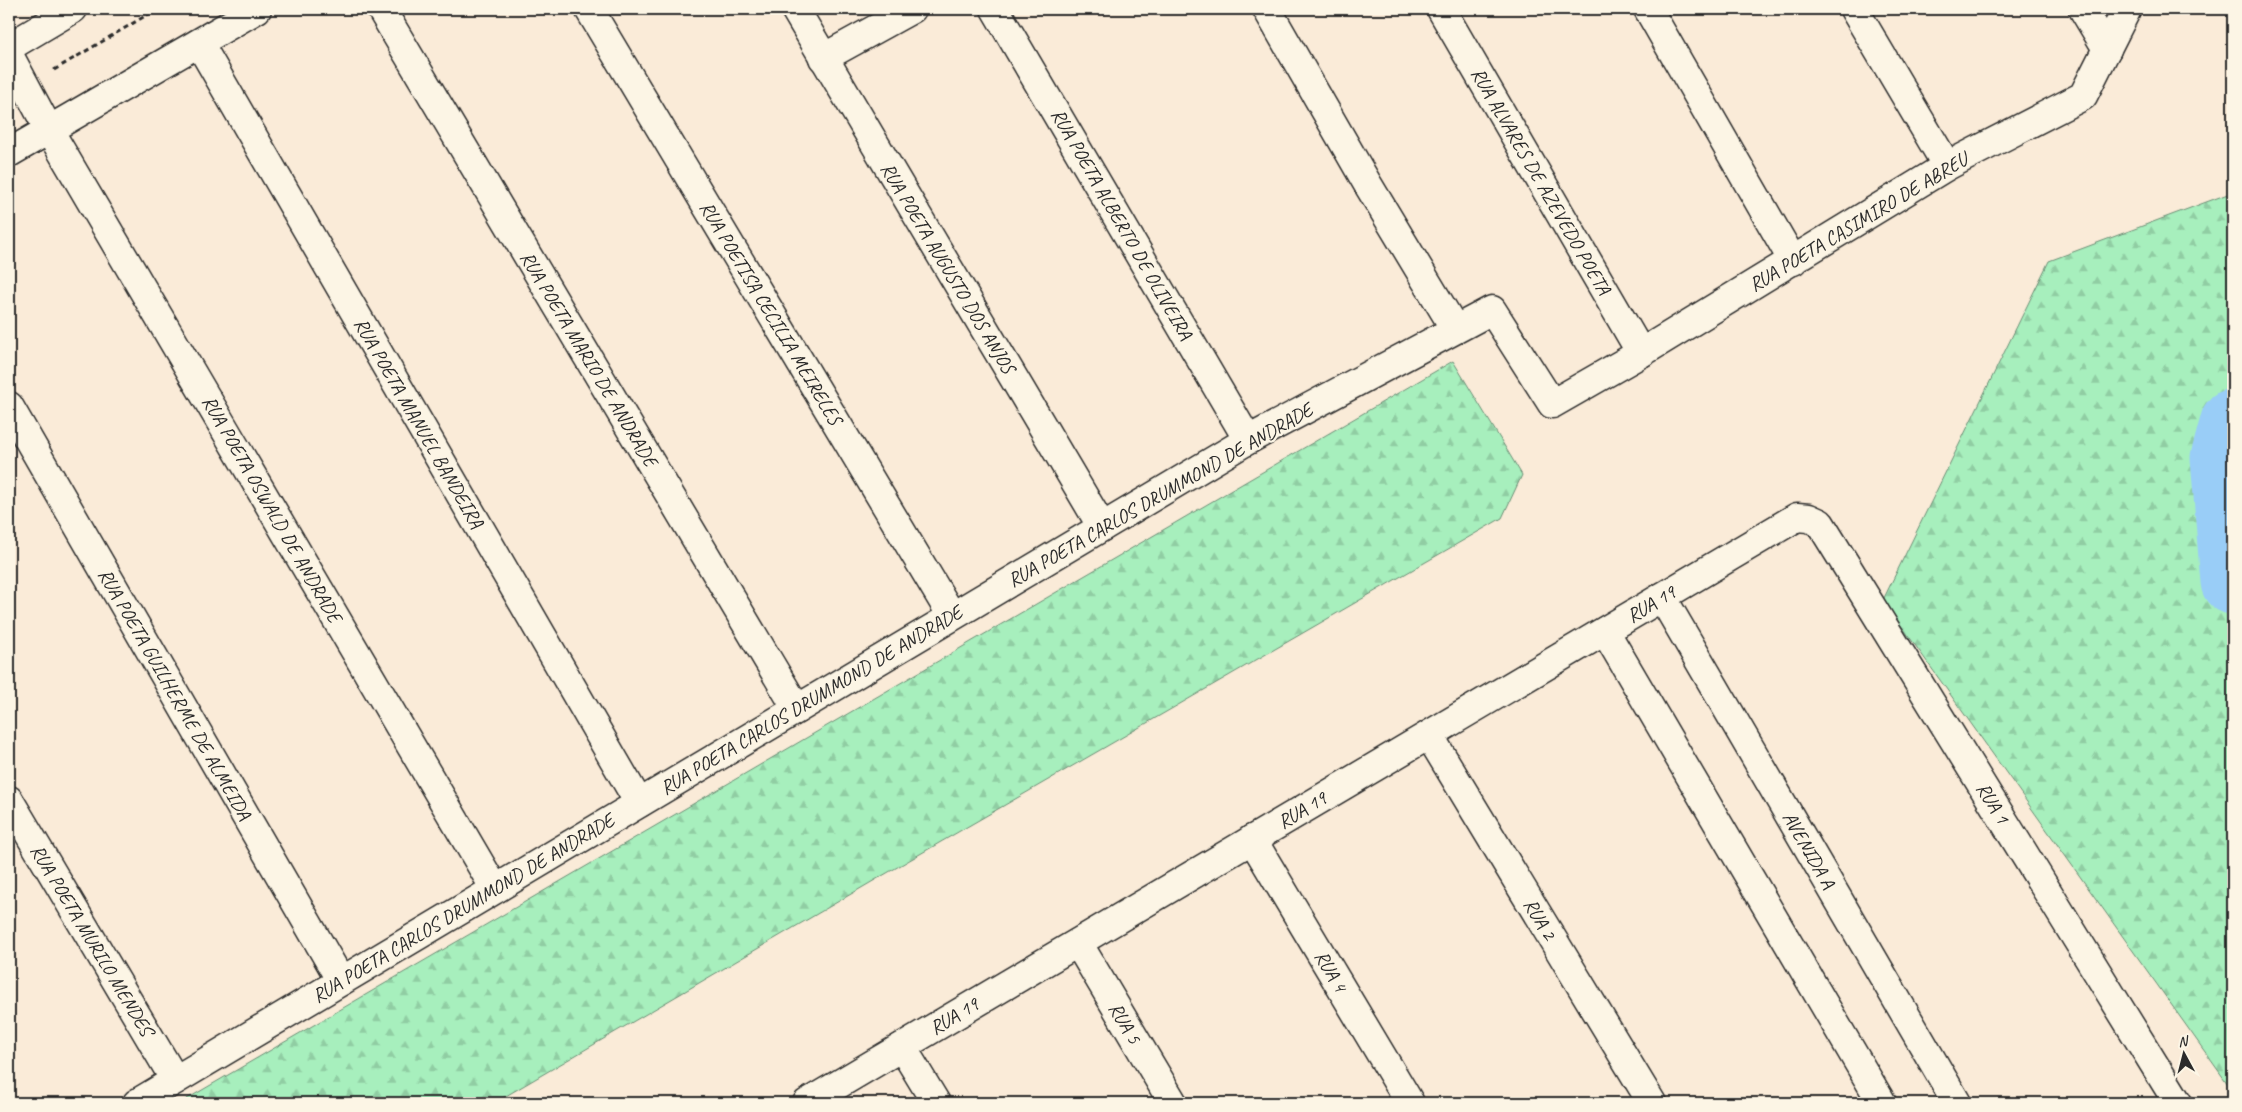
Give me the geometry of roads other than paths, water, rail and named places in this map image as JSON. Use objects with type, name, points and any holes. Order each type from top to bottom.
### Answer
[{"type":"street","points":[[9,47],[73,9]]},
{"type":"street","points":[[9,153],[257,9]]},
{"type":"street","name":"RUA POETA MARIO DE ANDRADE","points":[[381,9],[797,709]]},
{"type":"street","name":"RUA POETISA CECILIA MEIRELES","points":[[589,9],[952,616]]},
{"type":"street","name":"RUA POETA AUGUSTO DOS ANJOS","points":[[795,9],[1102,527]]},
{"type":"street","points":[[824,58],[912,9]]},
{"type":"street","name":"RUA POETA ALBERTO DE OLIVEIRA","points":[[995,9],[1248,440]]},
{"type":"street","points":[[1267,9],[1367,183],[1455,329]]},
{"type":"street","name":"RUA ALVARES DE AZEVEDO POETA","points":[[1441,9],[1641,353]]},
{"type":"street","points":[[1648,9],[1793,260]]},
{"type":"street","points":[[1854,9],[1947,166]]},
{"type":"street","points":[[2083,9],[2107,50]]},
{"type":"street","name":"RUA POETA CASIMIRO DE ABREU","points":[[1552,404],[1641,353],[1947,166],[2083,96],[2127,9]]},
{"type":"street","name":"RUA POETA MANUEL BANDEIRA","points":[[199,43],[639,803]]},
{"type":"street","name":"RUA POETA OSWALD DE ANDRADE","points":[[9,55],[49,130],[495,889]]},
{"type":"street","name":"RUA POETA CARLOS DRUMMOND DE ANDRADE","points":[[137,1103],[1248,440],[1492,310],[1552,404]]},
{"type":"street","name":"RUA POETA GUILHERME DE ALMEIDA","points":[[9,406],[341,981]]},
{"type":"street","name":"RUA 19","points":[[807,1103],[1797,517]]},
{"type":"street","name":"RUA 1","points":[[1797,517],[1809,518],[1820,522],[2178,1103]]},
{"type":"street","name":"AVENIDA A","points":[[1662,597],[1957,1103]]},
{"type":"street","points":[[1605,631],[1882,1103]]},
{"type":"street","name":"RUA 2","points":[[1429,735],[1652,1103]]},
{"type":"street","name":"RUA POETA MURILO MENDES","points":[[9,800],[175,1080]]},
{"type":"street","name":"RUA 4","points":[[1252,840],[1410,1103]]},
{"type":"street","name":"RUA 5","points":[[1078,943],[1173,1103]]},
{"type":"street","points":[[902,1047],[936,1103]]},
{"type":"waterway","points":[[2233,421],[2223,458],[2233,582]]}]
